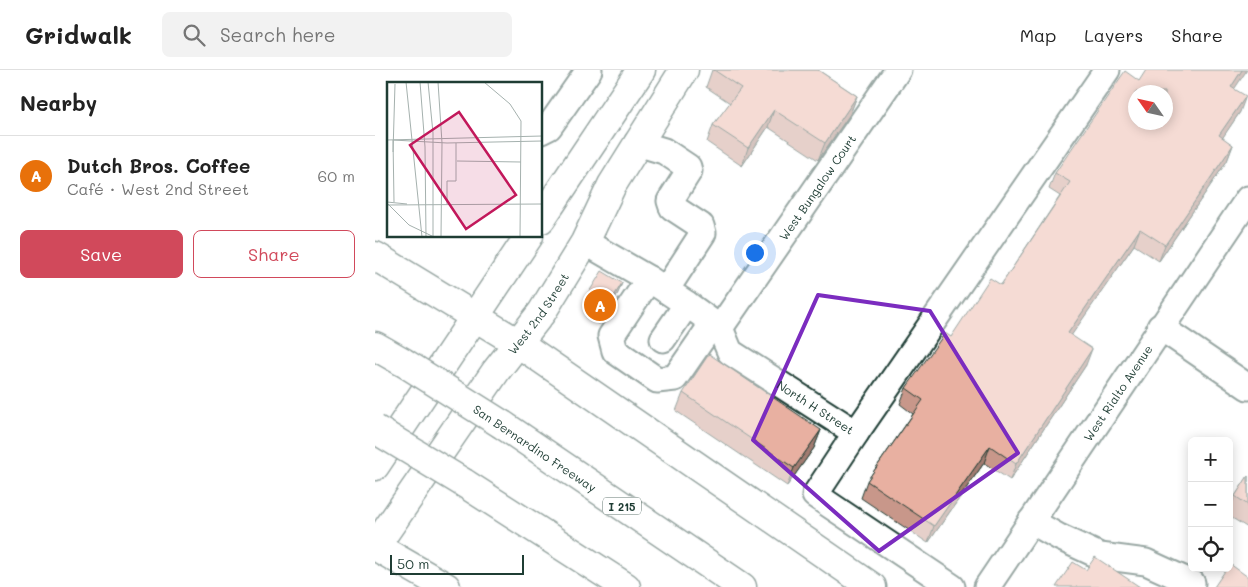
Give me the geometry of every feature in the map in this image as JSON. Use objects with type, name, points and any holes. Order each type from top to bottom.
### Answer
[{"type":"main road","points":[[543,216],[641,70]]},
{"type":"main road","points":[[637,143],[635,127],[663,70]]},
{"type":"main road","name":"West 2nd Street","points":[[375,547],[426,472],[542,312],[585,242],[612,185],[684,70]]},
{"type":"main road","points":[[375,466],[528,238]]},
{"type":"main road","points":[[375,256],[518,343],[873,587]]},
{"type":"main road","name":"San Bernardino Freeway","points":[[375,346],[503,425],[742,587]]},
{"type":"main road","points":[[375,429],[464,483],[626,587]]},
{"type":"main road","points":[[375,547],[446,587]]},
{"type":"street","points":[[543,130],[549,127],[589,70]]},
{"type":"street","name":"West Bungalow Court","points":[[637,143],[664,151],[688,167],[689,171],[671,201],[672,207],[701,226],[703,232],[611,336],[615,351],[657,380],[675,378],[717,325],[898,70]]},
{"type":"street","points":[[856,433],[1107,70]]},
{"type":"street","name":"West Rialto Avenue","points":[[987,587],[1160,327],[1248,199]]},
{"type":"street","points":[[585,242],[658,284],[717,325]]},
{"type":"street","points":[[663,339],[687,304]]},
{"type":"street","name":"North H Street","points":[[717,325],[730,352],[856,433],[815,495],[952,587]]},
{"type":"street","points":[[1160,327],[1247,385]]},
{"type":"street","points":[[1031,521],[1059,538],[1100,556],[1146,562],[1192,583]]},
{"type":"highlighted area","points":[[818,295],[930,311],[1018,453],[879,551],[753,440]]},
{"type":"building","points":[[714,70],[818,70],[857,96],[825,143],[774,110],[748,148],[713,125],[741,88]]},
{"type":"building","points":[[1146,70],[1242,70],[1231,87],[1246,96],[1219,135],[1233,145],[1165,245],[1140,229],[1068,333],[1092,349],[1016,464],[990,446],[934,526],[867,481],[923,400],[906,388],[945,333],[951,337],[990,278],[1001,285],[1070,182],[1055,173],[1125,71],[1139,81]]},
{"type":"building","points":[[602,271],[622,283],[603,314],[589,305],[595,296],[589,292]]},
{"type":"building","points":[[709,354],[821,430],[794,468],[683,393]]},
{"type":"building","points":[[1248,476],[1248,505],[1235,496]]},
{"type":"building","points":[[1095,557],[1140,587],[1056,587],[1073,562],[1086,570]]},
{"type":"building","points":[[1233,566],[1248,577],[1248,587],[1214,587],[1224,572],[1233,572]]},
{"type":"place","name":"Dutch Bros. Coffee","points":[[600,305]]}]
